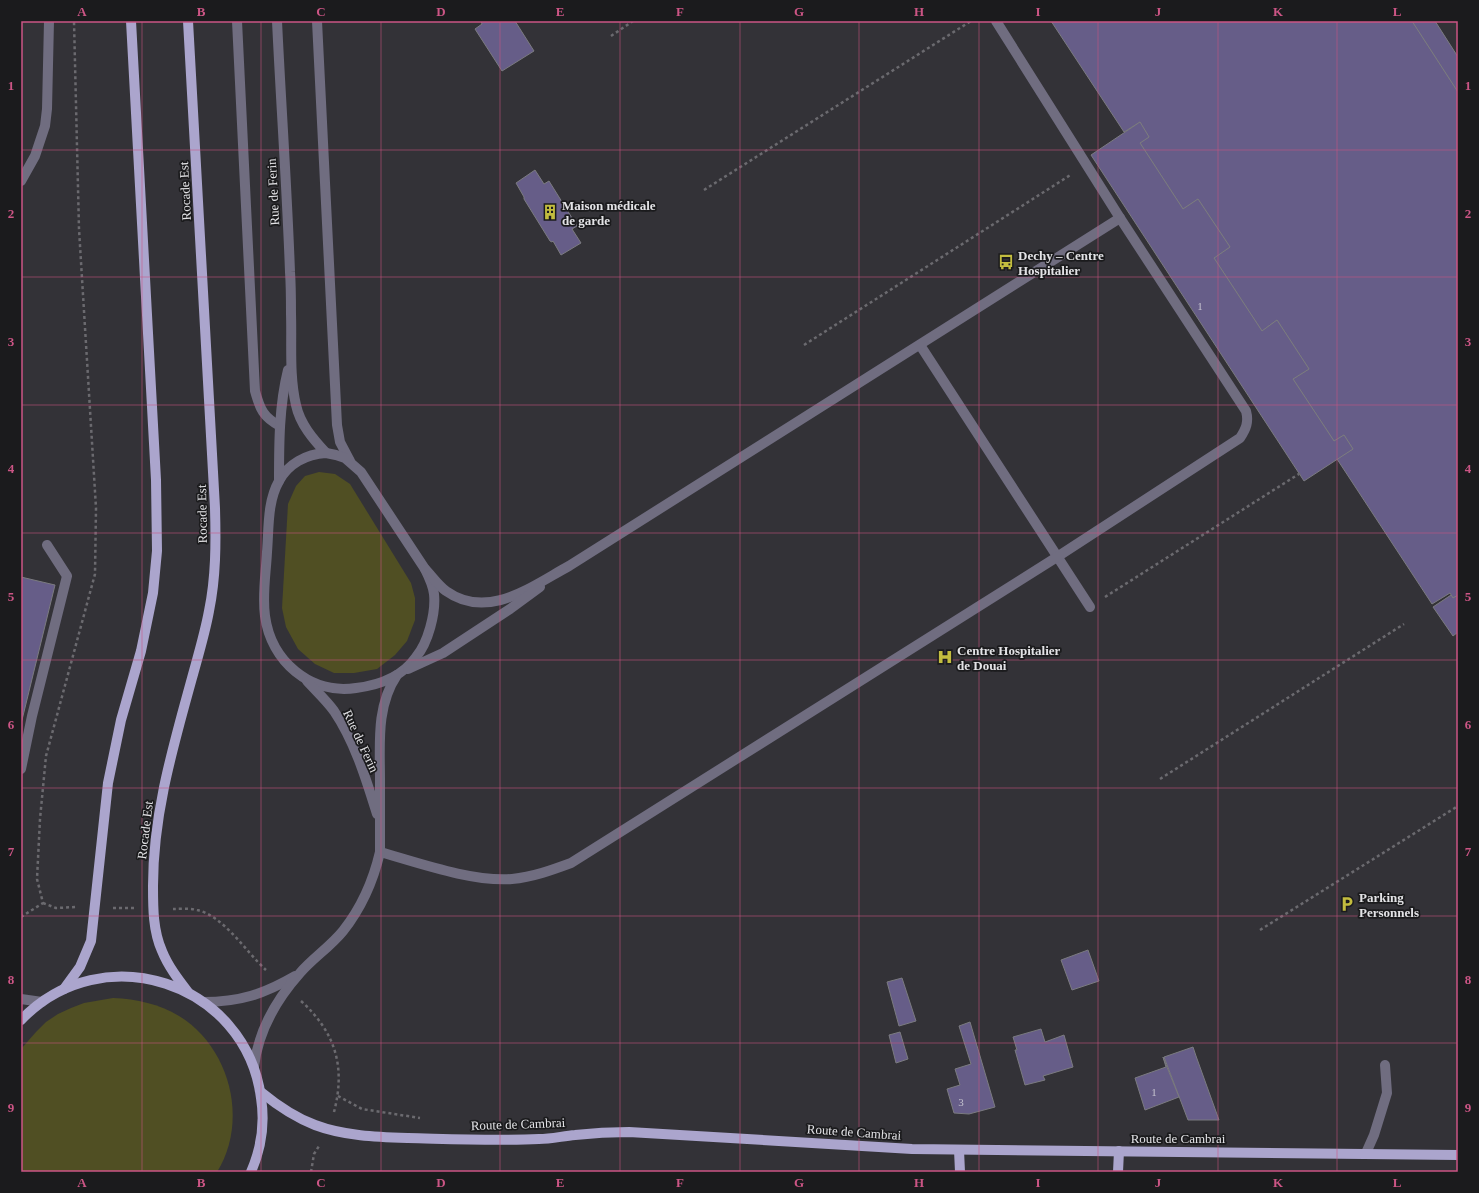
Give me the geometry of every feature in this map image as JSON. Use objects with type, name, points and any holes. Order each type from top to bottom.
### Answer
[{"type":"main road","points":[[64,989],[80,967],[91,941],[108,783],[121,720],[149,618],[157,551],[156,480],[131,21]]},
{"type":"main road","name":"Rocade Est","points":[[188,21],[215,500],[216,555],[209,611],[169,762],[159,808],[154,859],[153,914],[157,939],[167,961],[188,992]]},
{"type":"main road","points":[[21,1020],[42,1002],[64,989],[94,979],[126,976],[152,979],[176,986],[204,1002],[222,1017],[238,1036],[250,1056],[261,1092],[263,1111],[262,1130],[257,1156],[251,1172]]},
{"type":"main road","name":"Route de Cambrai","points":[[261,1092],[282,1109],[314,1125],[338,1131],[370,1136],[520,1140],[593,1133],[629,1132],[912,1149],[1458,1155]]},
{"type":"main road","points":[[959,1150],[960,1172]]},
{"type":"main road","points":[[1118,1172],[1119,1151]]},
{"type":"street","points":[[21,181],[35,156],[44,126],[47,109],[49,21]]},
{"type":"street","points":[[238,21],[255,391],[261,410],[267,418],[280,426]]},
{"type":"street","name":"Rue de Ferin","points":[[277,21],[290,271],[290,361],[294,394],[300,416],[310,434],[326,453]]},
{"type":"street","points":[[317,21],[337,425],[340,442],[351,463],[368,481],[425,569],[431,581],[434,596],[433,616],[428,635],[420,653],[400,673]]},
{"type":"street","points":[[380,852],[440,869],[480,878],[496,879],[512,879],[543,874],[571,863],[1057,557],[1240,438],[1247,425],[1248,419],[1246,411],[1120,218],[996,21]]},
{"type":"street","points":[[351,463],[336,455],[326,453],[312,454],[302,458],[290,467],[279,481],[274,491],[270,510],[265,614],[269,634],[276,650],[284,660],[303,677],[334,689],[350,689],[370,686],[443,653],[510,609],[569,566],[1120,218]]},
{"type":"street","points":[[920,345],[1090,607]]},
{"type":"street","name":"Rue de Ferin","points":[[279,481],[280,426],[284,389],[290,361]]},
{"type":"street","points":[[21,769],[32,716],[67,576],[47,545]]},
{"type":"street","points":[[425,569],[447,591],[464,600],[478,603],[490,603],[507,599],[569,566]]},
{"type":"street","name":"Rue de Ferin","points":[[254,1068],[259,1041],[270,1016],[284,993],[300,973],[331,944],[353,917],[370,887],[380,852],[380,728],[385,698],[390,685],[400,673]]},
{"type":"street","name":"Rue de Ferin","points":[[303,677],[334,712],[349,739],[363,772],[380,825]]},
{"type":"street","name":"Rue de Ferin","points":[[204,1002],[221,1002],[255,995],[274,988],[300,973]]},
{"type":"street","points":[[21,998],[42,1002]]},
{"type":"street","points":[[1366,1153],[1374,1135],[1387,1093],[1385,1065]]},
{"type":"path","points":[[21,917],[43,903],[37,879],[40,819],[46,756],[95,574],[96,508],[79,229],[74,21]]},
{"type":"path","points":[[611,36],[633,21]]},
{"type":"path","points":[[704,190],[971,21]]},
{"type":"path","points":[[804,345],[1086,164]]},
{"type":"path","points":[[1090,607],[1302,472]]},
{"type":"path","points":[[1160,779],[1404,624]]},
{"type":"path","points":[[1260,930],[1458,806]]},
{"type":"shaded area","points":[[319,472],[335,474],[350,484],[411,583],[415,598],[415,620],[407,641],[395,655],[377,669],[354,673],[334,673],[315,664],[298,649],[286,627],[282,608],[288,504],[296,486],[305,476]]},
{"type":"shaded area","points":[[113,998],[148,1003],[164,1008],[179,1016],[197,1030],[211,1046],[222,1066],[229,1086],[232,1108],[232,1130],[227,1152],[217,1172],[21,1172],[21,1049],[46,1022],[58,1014],[84,1003]]},
{"type":"building","points":[[481,21],[515,21],[534,51],[502,71],[475,29],[482,24]]},
{"type":"building","points":[[1051,21],[1412,21],[1458,92],[1458,595],[1453,598],[1450,593],[1432,604],[1337,459],[1353,449],[1344,435],[1334,441],[1293,379],[1309,369],[1277,320],[1262,331],[1214,258],[1230,247],[1198,199],[1183,209],[1140,143],[1149,137],[1140,122],[1124,132]]},
{"type":"building","points":[[1412,21],[1435,21],[1458,57],[1458,92]]},
{"type":"building","points":[[1140,122],[1149,137],[1140,143],[1183,209],[1198,199],[1230,247],[1214,258],[1262,331],[1277,320],[1309,369],[1293,379],[1334,441],[1344,435],[1353,449],[1304,481],[1091,155]]},
{"type":"building","name":"Maison médicale de garde","points":[[535,170],[544,184],[549,181],[577,226],[572,229],[581,243],[561,255],[553,241],[550,241],[516,183]]},
{"type":"building","points":[[21,577],[55,585],[21,724]]},
{"type":"building","points":[[1451,595],[1453,598],[1458,595],[1458,632],[1453,636],[1433,607]]},
{"type":"building","points":[[1088,950],[1099,981],[1072,990],[1061,960]]},
{"type":"building","points":[[902,978],[916,1021],[899,1026],[887,982]]},
{"type":"building","points":[[970,1022],[995,1107],[969,1114],[954,1113],[947,1089],[960,1085],[955,1069],[971,1064],[959,1026]]},
{"type":"building","points":[[1041,1029],[1045,1042],[1064,1035],[1073,1067],[1043,1076],[1045,1080],[1025,1085],[1015,1050],[1017,1050],[1013,1037]]},
{"type":"building","points":[[900,1032],[908,1059],[896,1063],[889,1035]]},
{"type":"building","points":[[1193,1047],[1219,1120],[1188,1120],[1164,1057]]},
{"type":"building","points":[[1163,1057],[1179,1097],[1145,1110],[1135,1078],[1166,1067]]},
{"type":"place","name":"Maison médicale de garde","points":[[550,212]]},
{"type":"place","name":"Dechy – Centre Hospitalier","points":[[1006,262]]},
{"type":"place","name":"Centre Hospitalier de Douai","points":[[945,657]]},
{"type":"place","name":"Parking Personnels","points":[[1347,904]]}]
